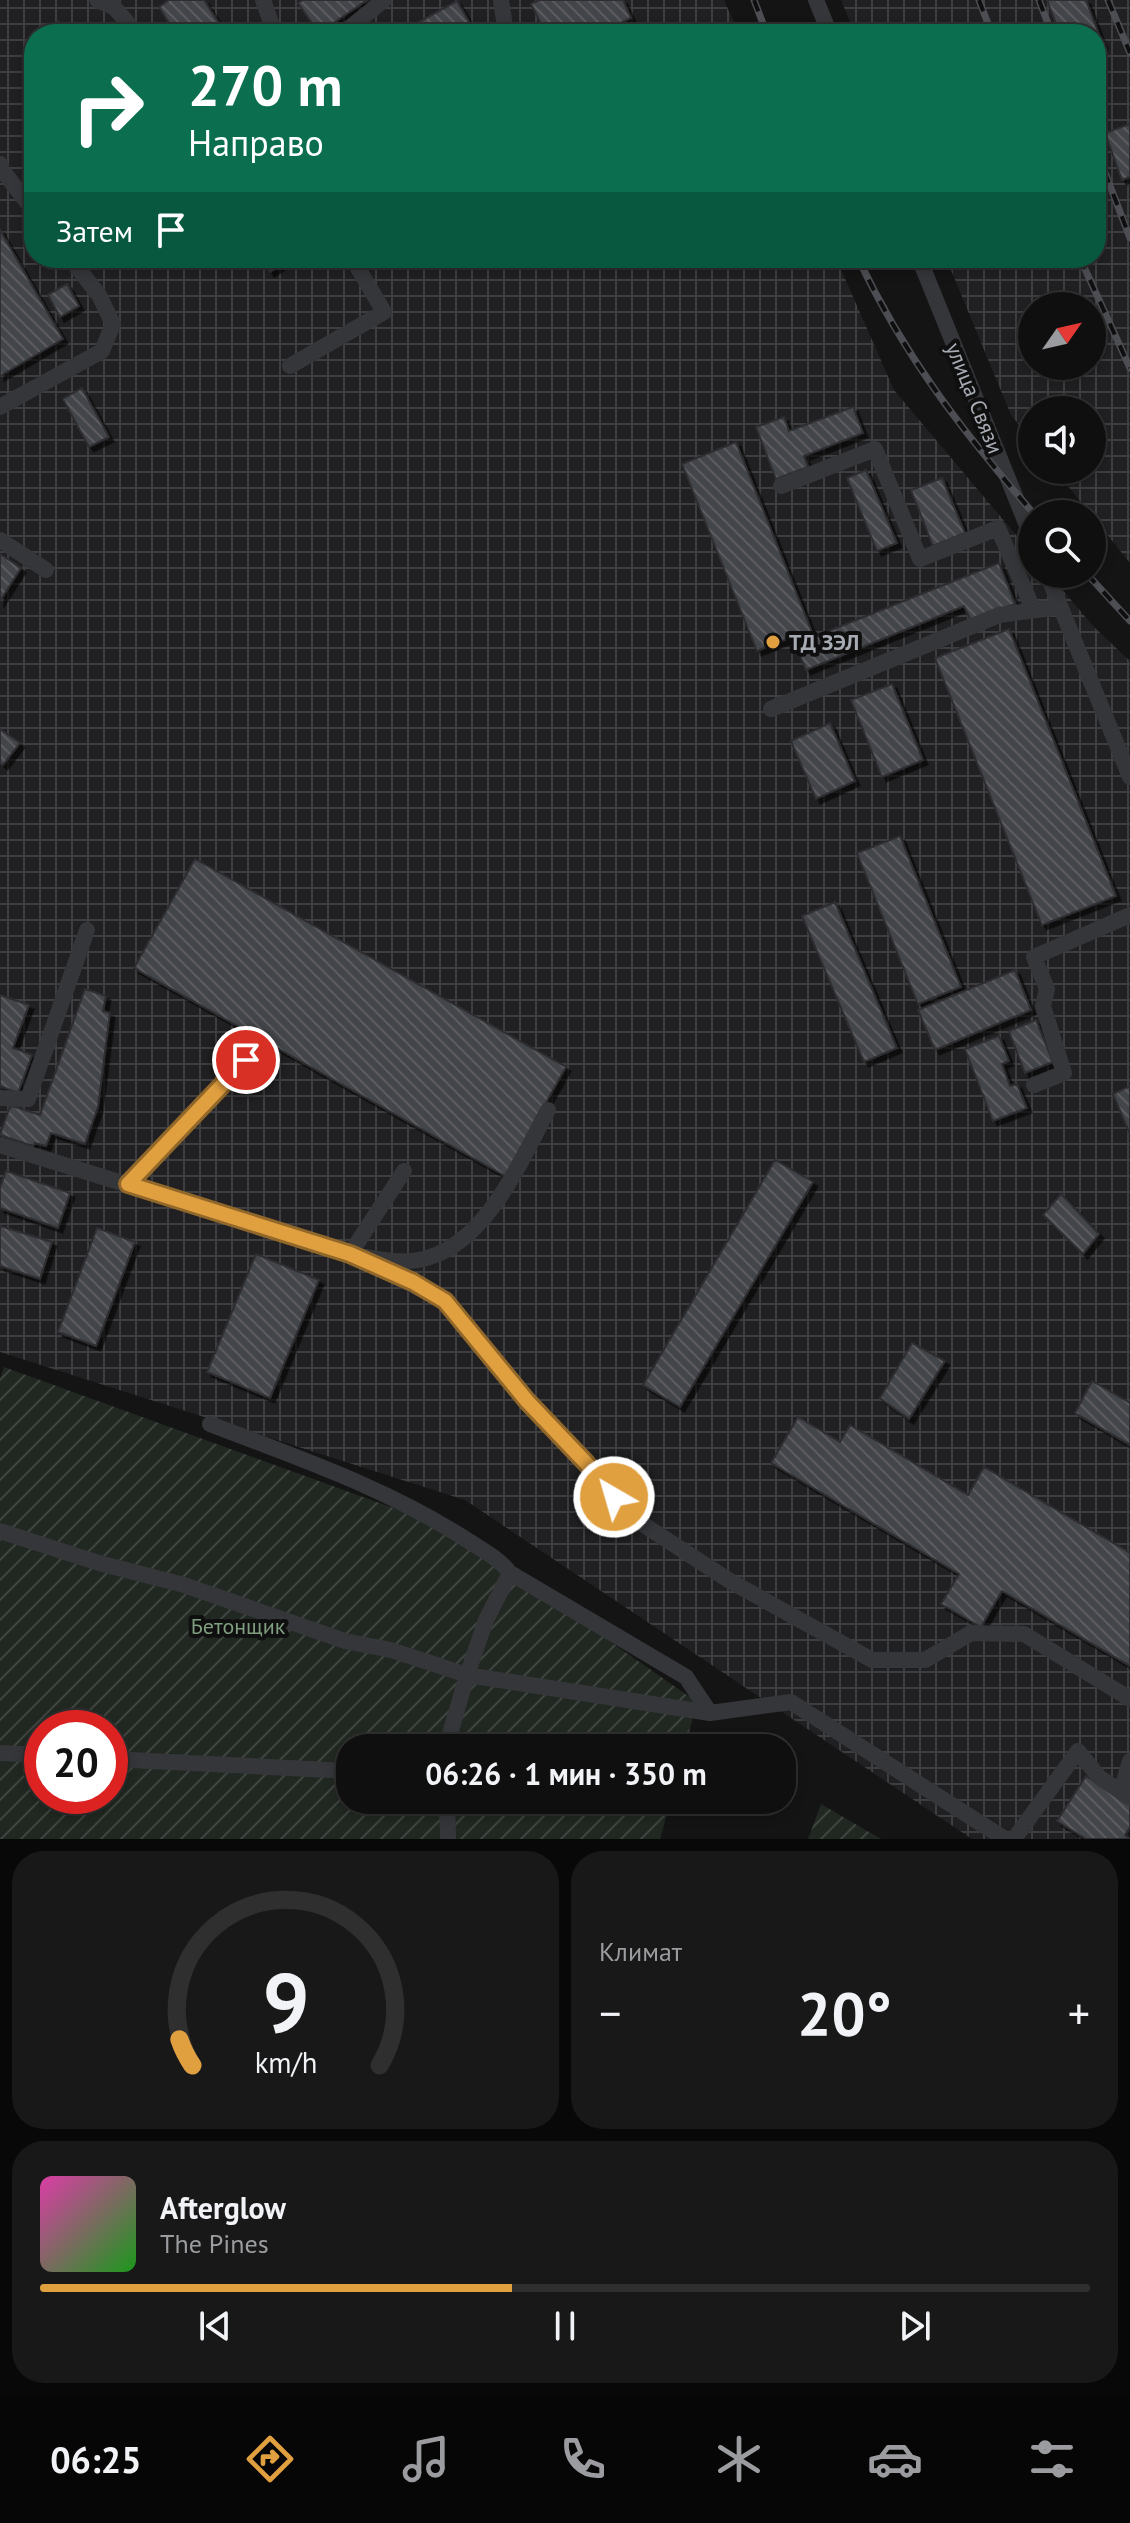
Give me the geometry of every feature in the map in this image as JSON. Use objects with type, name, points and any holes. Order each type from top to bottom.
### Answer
[{"type":"street","points":[[97,0],[114,7],[128,24]]},
{"type":"street","points":[[263,0],[271,24]]},
{"type":"street","points":[[354,24],[384,0]]},
{"type":"street","points":[[501,0],[505,24]]},
{"type":"street","points":[[816,0],[826,24]]},
{"type":"street","points":[[0,164],[24,198]]},
{"type":"street","points":[[0,407],[102,351],[113,324],[99,295],[78,268]]},
{"type":"street","points":[[290,366],[384,312],[358,268]]},
{"type":"street","name":"улица Связи","points":[[923,268],[1018,503]]},
{"type":"street","points":[[781,486],[875,449],[920,559],[998,528],[1033,609]]},
{"type":"street","points":[[0,540],[46,570]]},
{"type":"street","points":[[1053,588],[1130,777]]},
{"type":"street","points":[[771,709],[999,615],[1060,607]]},
{"type":"street","points":[[1034,1085],[1064,1073],[1043,1006],[1047,989],[1034,957],[1130,915]]},
{"type":"street","points":[[0,1098],[28,1099],[87,930]]},
{"type":"street","points":[[128,1184],[246,1060]]},
{"type":"street","points":[[350,1254],[392,1262],[430,1257],[465,1237],[502,1195],[548,1110]]},
{"type":"street","points":[[0,1145],[350,1254],[413,1282],[445,1301],[527,1401],[587,1464],[627,1514],[730,1581],[872,1660],[925,1660],[971,1633],[1024,1634],[1130,1699]]},
{"type":"street","points":[[350,1254],[404,1171]]},
{"type":"street","points":[[210,1424],[382,1491],[450,1529],[504,1564],[510,1573],[686,1677],[710,1713]]},
{"type":"street","points":[[0,1531],[99,1563],[184,1585],[345,1641],[431,1662],[456,1674],[710,1713],[791,1702],[1005,1839]]},
{"type":"street","points":[[450,1734],[486,1620],[510,1573]]},
{"type":"street","points":[[1014,1839],[1078,1751],[1099,1777],[1125,1795],[1130,1761]]},
{"type":"street","points":[[0,1753],[24,1754]]},
{"type":"street","points":[[128,1760],[336,1770]]},
{"type":"street","points":[[447,1814],[448,1839]]},
{"type":"shaded area","points":[[0,0],[724,0],[735,24],[24,24],[24,268],[840,268],[894,390],[1018,537],[1018,588],[1061,588],[1094,627],[1130,661],[1130,1839],[972,1839],[465,1500],[0,1352]]},
{"type":"shaded area","points":[[841,0],[1130,0],[1130,563],[1106,533],[1106,500],[1079,500],[1066,484],[1106,484],[1106,396],[1018,396],[1018,424],[1011,415],[950,268],[1106,268],[1106,24],[851,24]]},
{"type":"green space","name":"Бетонщик","points":[[4,1367],[446,1527],[697,1702],[689,1734],[336,1734],[336,1814],[667,1814],[660,1839],[0,1839],[0,1379]]},
{"type":"green space","points":[[821,1804],[881,1839],[808,1839]]},
{"type":"building","points":[[169,0],[204,0],[220,24],[170,24],[159,7]]},
{"type":"building","points":[[303,0],[367,0],[332,24],[313,24],[298,3]]},
{"type":"building","points":[[539,0],[623,0],[631,18],[618,24],[541,24],[531,4]]},
{"type":"building","points":[[1047,0],[1086,0],[1095,24],[1056,24]]},
{"type":"building","points":[[457,1],[470,24],[415,24]]},
{"type":"building","points":[[1130,124],[1130,177],[1122,180],[1106,133]]},
{"type":"building","points":[[0,230],[63,339],[0,376]]},
{"type":"building","points":[[67,284],[79,306],[60,317],[48,295]]},
{"type":"building","points":[[82,388],[109,437],[89,447],[63,399]]},
{"type":"building","points":[[853,407],[863,433],[804,456],[808,467],[776,479],[756,427],[784,417],[789,431]]},
{"type":"building","points":[[736,442],[814,637],[999,563],[1015,604],[971,621],[964,606],[806,670],[792,637],[757,651],[682,464]]},
{"type":"building","points":[[866,470],[897,543],[877,551],[847,478]]},
{"type":"building","points":[[942,478],[965,533],[933,546],[911,490]]},
{"type":"building","points":[[0,554],[21,568],[0,601]]},
{"type":"building","points":[[1009,629],[1116,896],[1042,925],[935,658]]},
{"type":"building","points":[[892,684],[923,760],[882,777],[851,700]]},
{"type":"building","points":[[830,723],[855,781],[816,799],[791,741]]},
{"type":"building","points":[[0,729],[20,743],[3,765],[0,763]]},
{"type":"building","points":[[900,836],[961,987],[918,1004],[857,853]]},
{"type":"building","points":[[195,859],[566,1067],[505,1176],[134,968]]},
{"type":"building","points":[[835,902],[897,1048],[864,1062],[802,916]]},
{"type":"building","points":[[1015,970],[1031,1010],[935,1050],[918,1010]]},
{"type":"building","points":[[85,989],[106,996],[103,1011],[110,1013],[98,1107],[85,1144],[51,1133],[46,1146],[35,1143],[33,1146],[0,1135],[12,1106],[40,1115]]},
{"type":"building","points":[[0,995],[29,1005],[13,1048],[32,1055],[18,1093],[0,1086]]},
{"type":"building","points":[[1036,1020],[1053,1062],[1025,1073],[1009,1031]]},
{"type":"building","points":[[999,1036],[1009,1061],[1002,1064],[1010,1086],[1017,1084],[1027,1108],[993,1121],[965,1049]]},
{"type":"building","points":[[1130,1086],[1130,1134],[1113,1094]]},
{"type":"building","points":[[775,1160],[813,1182],[680,1407],[643,1385]]},
{"type":"building","points":[[6,1171],[70,1193],[58,1228],[0,1208],[0,1188]]},
{"type":"building","points":[[1061,1194],[1099,1234],[1083,1254],[1043,1215]]},
{"type":"building","points":[[0,1226],[52,1242],[40,1279],[0,1266]]},
{"type":"building","points":[[97,1228],[135,1242],[96,1346],[58,1332]]},
{"type":"building","points":[[256,1254],[319,1280],[270,1398],[207,1372]]},
{"type":"building","points":[[912,1343],[945,1361],[909,1419],[880,1398]]},
{"type":"building","points":[[1092,1381],[1130,1403],[1130,1445],[1075,1413]]},
{"type":"building","points":[[798,1417],[840,1442],[850,1425],[968,1495],[984,1467],[1130,1553],[1130,1666],[1002,1591],[981,1627],[941,1604],[959,1574],[771,1463]]},
{"type":"building","points":[[1086,1776],[1130,1804],[1130,1827],[1125,1835],[1130,1839],[1086,1839],[1057,1821]]},
{"type":"railway","points":[[754,0],[763,24]]},
{"type":"railway","points":[[979,0],[988,24]]},
{"type":"railway","points":[[1039,0],[1048,24]]},
{"type":"railway","points":[[1108,0],[1130,53]]},
{"type":"railway","points":[[1106,175],[1130,238]]},
{"type":"railway","points":[[863,268],[915,360],[983,453],[1022,500]]},
{"type":"railway","points":[[1085,268],[1130,368]]},
{"type":"railway","points":[[1100,588],[1130,621]]},
{"type":"place","name":"ТД ЗЭЛ","points":[[773,642]]},
{"type":"route","points":[[246,1060],[128,1184],[350,1254],[413,1282],[445,1301],[527,1401],[614,1497]]}]
